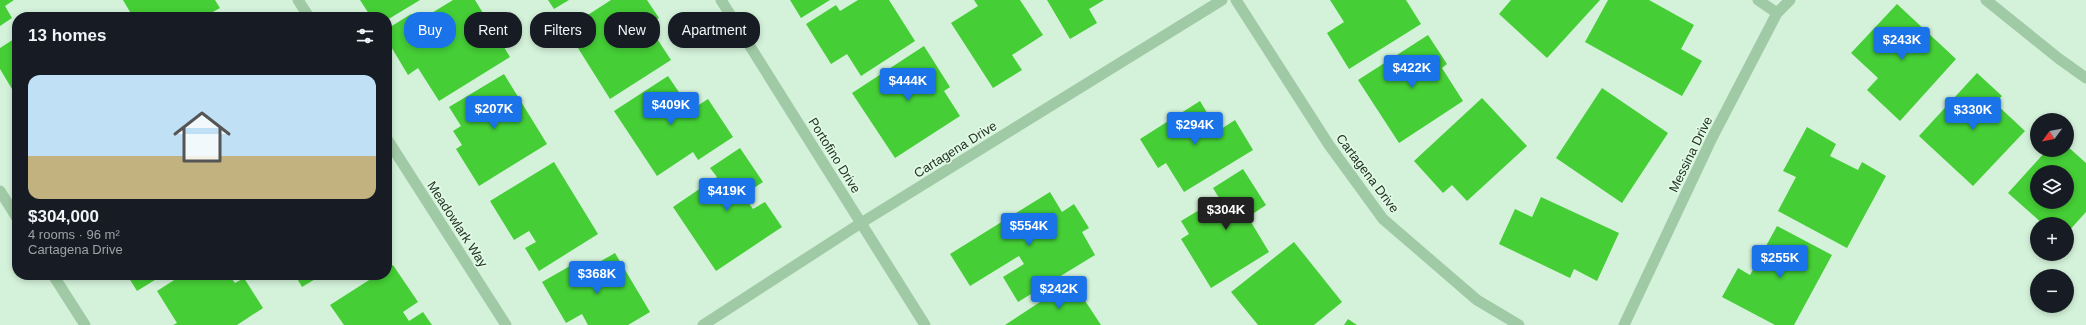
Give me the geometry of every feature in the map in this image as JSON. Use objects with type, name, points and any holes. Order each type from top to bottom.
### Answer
[{"type":"street","points":[[298,0],[306,12]]},
{"type":"street","name":"Portofino Drive","points":[[721,0],[925,325]]},
{"type":"street","name":"Cartagena Drive","points":[[703,325],[861,223],[1222,0]]},
{"type":"street","name":"Cartagena Drive","points":[[1236,0],[1329,145],[1384,219],[1477,300],[1519,325]]},
{"type":"street","points":[[1758,0],[1777,13]]},
{"type":"street","name":"Messina Drive","points":[[1624,325],[1712,138],[1777,13],[1790,0]]},
{"type":"street","points":[[1986,0],[2058,58],[2086,78]]},
{"type":"street","name":"Meadowlark Way","points":[[392,147],[506,325]]},
{"type":"street","points":[[0,191],[12,210]]},
{"type":"street","points":[[57,280],[85,325]]},
{"type":"building","points":[[0,0],[14,0],[5,6],[12,18],[0,26]]},
{"type":"building","points":[[123,0],[215,0],[220,8],[213,12],[130,12]]},
{"type":"building","points":[[360,0],[420,0],[392,17],[392,12],[368,12]]},
{"type":"building","points":[[453,0],[475,0],[482,12],[464,12],[464,48],[504,48],[510,57],[439,101],[418,68],[408,75],[392,48],[392,26],[404,18],[404,48],[456,48],[456,12],[433,12]]},
{"type":"building","points":[[548,0],[569,0],[554,9]]},
{"type":"building","points":[[611,0],[647,0],[655,12],[604,12],[604,48],[660,48],[660,43],[671,60],[610,99],[578,48],[596,48],[596,12],[592,12]]},
{"type":"building","points":[[790,0],[830,0],[801,18]]},
{"type":"building","points":[[858,0],[889,0],[915,41],[861,76],[847,54],[831,64],[806,24],[836,5],[840,11]]},
{"type":"building","points":[[974,0],[1020,0],[1043,35],[1012,55],[1022,70],[993,88],[951,23],[978,6]]},
{"type":"building","points":[[1047,0],[1104,0],[1089,9],[1097,23],[1070,39]]},
{"type":"building","points":[[1330,0],[1406,0],[1421,24],[1349,69],[1327,33],[1344,22]]},
{"type":"building","points":[[1511,0],[1600,0],[1547,58],[1499,14]]},
{"type":"building","points":[[1608,0],[1649,0],[1694,25],[1681,49],[1702,61],[1682,96],[1585,42]]},
{"type":"building","points":[[1897,4],[1956,59],[1900,121],[1867,90],[1878,78],[1851,53]]},
{"type":"building","points":[[1428,35],[1447,64],[1442,68],[1463,101],[1399,143],[1358,80]]},
{"type":"building","points":[[12,40],[12,89],[0,69],[0,48]]},
{"type":"building","points":[[924,46],[950,87],[944,91],[960,116],[895,158],[852,93]]},
{"type":"building","points":[[1977,73],[2002,96],[1995,103],[2025,131],[1973,186],[1919,136]]},
{"type":"building","points":[[504,74],[547,144],[479,186],[456,149],[462,145],[453,131],[461,126],[449,107]]},
{"type":"building","points":[[668,76],[691,110],[708,99],[733,137],[698,160],[693,152],[657,176],[614,111]]},
{"type":"building","points":[[1602,88],[1668,133],[1622,203],[1556,158]]},
{"type":"building","points":[[1482,98],[1527,146],[1467,201],[1452,185],[1443,193],[1414,161]]},
{"type":"building","points":[[1200,101],[1218,131],[1235,120],[1253,150],[1184,192],[1166,163],[1158,168],[1140,139]]},
{"type":"building","points":[[1807,127],[1836,144],[1830,156],[1858,170],[1862,162],[1886,176],[1847,248],[1778,211],[1796,177],[1783,171]]},
{"type":"building","points":[[740,148],[763,182],[743,195],[753,209],[765,202],[782,227],[716,271],[673,207],[717,177],[710,168]]},
{"type":"building","points":[[2074,152],[2086,163],[2086,212],[2074,225],[2074,217],[2035,217],[2008,193],[2030,169],[2030,209],[2074,209],[2074,165],[2033,165],[2041,157],[2074,157]]},
{"type":"building","points":[[554,162],[598,234],[539,271],[525,248],[536,242],[529,231],[514,240],[490,201]]},
{"type":"building","points":[[1243,169],[1266,205],[1248,217],[1269,252],[1211,288],[1181,239],[1189,234],[1181,221],[1219,198],[1213,188]]},
{"type":"building","points":[[1050,192],[1062,212],[1074,204],[1089,228],[1082,232],[1095,255],[1018,302],[1003,277],[1024,264],[1019,256],[970,286],[950,254]]},
{"type":"building","points":[[1541,197],[1619,233],[1597,281],[1574,269],[1570,278],[1499,244],[1515,209],[1532,217]]},
{"type":"building","points":[[1777,226],[1832,255],[1794,325],[1775,325],[1722,297],[1738,268],[1750,275]]},
{"type":"building","points":[[1294,242],[1342,302],[1314,325],[1258,325],[1231,292]]},
{"type":"building","points":[[615,253],[650,312],[628,325],[588,325],[582,314],[566,323],[542,282],[570,266],[575,276]]},
{"type":"building","points":[[393,265],[418,302],[403,312],[409,321],[423,312],[432,325],[344,325],[330,305],[369,280],[392,280]]},
{"type":"building","points":[[130,280],[155,280],[137,291]]},
{"type":"building","points":[[174,280],[233,280],[235,283],[240,280],[245,280],[263,308],[237,325],[173,325],[177,323],[157,291]]},
{"type":"building","points":[[298,280],[314,280],[302,287]]},
{"type":"building","points":[[1072,281],[1101,325],[1005,325]]},
{"type":"building","points":[[1348,319],[1357,325],[1344,325]]}]
